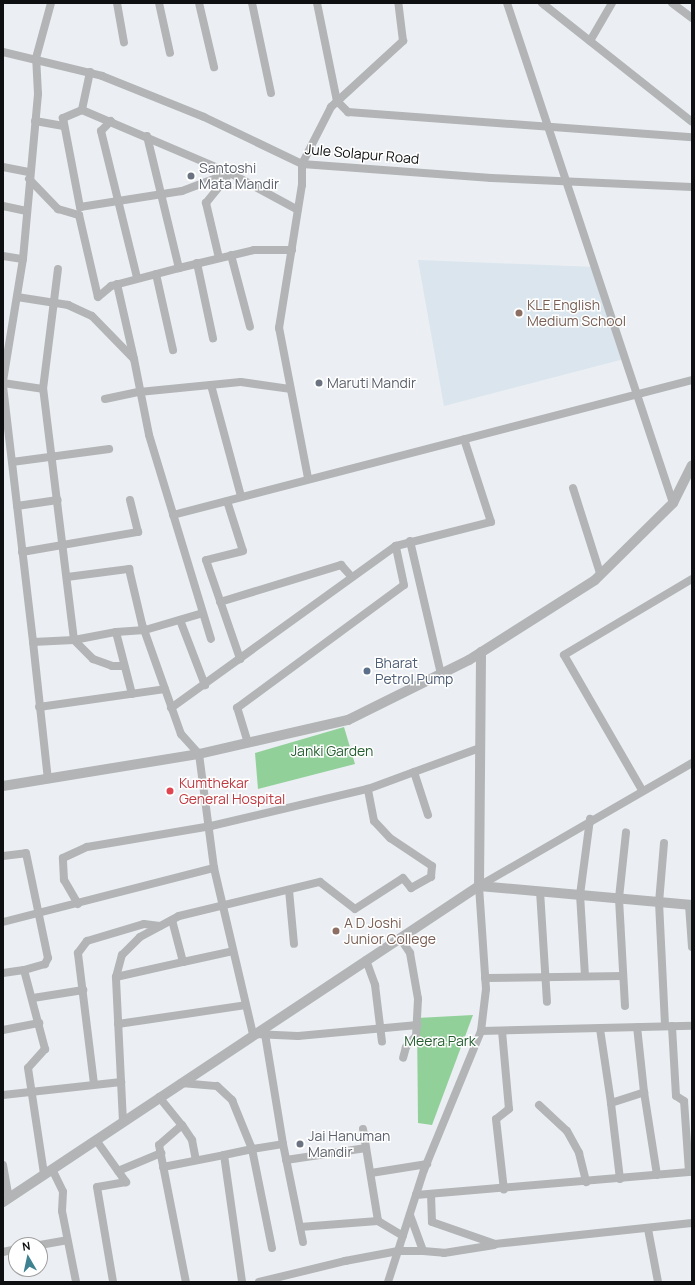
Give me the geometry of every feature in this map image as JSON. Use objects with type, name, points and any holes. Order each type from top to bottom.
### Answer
[{"type":"street","points":[[48,779],[3,383],[22,259],[34,121],[36,58],[51,3]]},
{"type":"street","points":[[117,3],[124,42]]},
{"type":"street","points":[[159,3],[170,53]]},
{"type":"street","points":[[199,3],[214,67]]},
{"type":"street","points":[[252,3],[271,93]]},
{"type":"street","points":[[317,3],[337,102],[348,112],[358,115],[549,126],[657,138],[692,138]]},
{"type":"street","points":[[308,478],[279,328],[298,210],[302,164],[337,102],[403,41],[398,3]]},
{"type":"street","points":[[507,3],[568,182],[636,394],[673,502]]},
{"type":"street","points":[[542,3],[692,122]]},
{"type":"street","points":[[590,41],[612,3]]},
{"type":"street","points":[[672,3],[692,18]]},
{"type":"street","name":"Jule Solapur Road","points":[[3,52],[36,58],[90,72],[204,117],[302,164],[568,182],[692,187]]},
{"type":"street","points":[[82,110],[90,72]]},
{"type":"street","points":[[230,174],[200,187],[119,199],[80,207],[63,118],[82,110],[111,121],[230,174],[298,210]]},
{"type":"street","points":[[34,121],[64,126]]},
{"type":"street","points":[[111,121],[101,131],[119,199],[137,278]]},
{"type":"street","points":[[146,136],[163,192],[179,268]]},
{"type":"street","points":[[3,167],[29,176],[58,209],[79,215],[98,297],[117,284],[197,263],[254,250],[292,250]]},
{"type":"street","points":[[219,258],[206,203],[230,174]]},
{"type":"street","points":[[3,206],[26,211]]},
{"type":"street","points":[[231,255],[250,327]]},
{"type":"street","points":[[3,256],[22,259]]},
{"type":"street","points":[[197,263],[213,338]]},
{"type":"street","points":[[58,269],[43,389],[58,500],[74,640],[93,659],[112,666],[124,666]]},
{"type":"street","points":[[156,274],[173,350]]},
{"type":"street","points":[[117,284],[134,359],[139,392],[173,515],[211,639]]},
{"type":"street","points":[[17,297],[68,305],[92,316],[134,359]]},
{"type":"street","points":[[173,515],[308,478],[692,380]]},
{"type":"street","points":[[105,399],[139,392],[241,382],[290,389]]},
{"type":"street","points":[[3,383],[43,389]]},
{"type":"street","points":[[211,385],[241,496]]},
{"type":"street","points":[[171,708],[205,685],[351,576],[396,546],[410,541],[491,522],[464,439]]},
{"type":"street","points":[[12,462],[109,449]]},
{"type":"street","points":[[3,786],[199,754],[348,720],[441,674],[481,652],[600,573],[673,502],[692,465]]},
{"type":"street","points":[[573,488],[600,573]]},
{"type":"street","points":[[17,506],[58,500]]},
{"type":"street","points":[[22,552],[138,532],[130,500]]},
{"type":"street","points":[[227,501],[243,551],[206,560],[240,659]]},
{"type":"street","points":[[410,541],[441,674]]},
{"type":"street","points":[[248,743],[237,708],[404,585],[396,546]]},
{"type":"street","points":[[220,602],[340,565],[351,576]]},
{"type":"street","points":[[67,577],[129,569],[145,630],[171,708],[181,734],[199,754],[211,826],[214,868],[253,1034]]},
{"type":"street","points":[[642,790],[564,655],[692,579]]},
{"type":"street","points":[[33,642],[74,640],[116,632],[145,630],[203,613]]},
{"type":"street","points":[[180,620],[205,685]]},
{"type":"street","points":[[116,632],[132,694]]},
{"type":"street","points":[[388,1282],[427,1164],[481,1031],[485,978],[479,886],[481,652]]},
{"type":"street","points":[[39,707],[165,689]]},
{"type":"street","points":[[78,904],[64,880],[63,858],[87,847],[211,826],[368,789],[480,748]]},
{"type":"street","points":[[3,1165],[6,1200],[180,1082],[479,886],[590,819],[692,763]]},
{"type":"street","points":[[414,772],[428,815]]},
{"type":"street","points":[[123,1122],[116,977],[122,956],[140,937],[172,920],[320,882],[355,909],[403,878],[411,888],[431,877],[432,866],[390,838],[374,821],[368,789]]},
{"type":"street","points":[[585,976],[580,895],[590,819]]},
{"type":"street","points":[[625,1006],[619,898],[626,832]]},
{"type":"street","points":[[416,1195],[504,1190],[690,1172],[684,1102],[676,1096],[668,1026],[659,902],[664,843]]},
{"type":"street","points":[[3,856],[26,853],[48,962],[24,970],[3,973]]},
{"type":"street","points":[[3,922],[214,868]]},
{"type":"street","points":[[479,886],[691,905],[692,947]]},
{"type":"street","points":[[289,890],[294,944]]},
{"type":"street","points":[[540,892],[547,1002]]},
{"type":"street","points":[[172,920],[183,962]]},
{"type":"street","points":[[94,1084],[78,953],[87,941],[144,924],[160,926]]},
{"type":"street","points":[[400,938],[410,953],[418,999],[416,1036],[406,1047],[403,1058]]},
{"type":"street","points":[[116,977],[234,951]]},
{"type":"street","points":[[366,960],[375,985],[382,1042]]},
{"type":"street","points":[[24,970],[33,998],[45,1049],[28,1068],[31,1090],[48,1172],[63,1192],[62,1211],[75,1282]]},
{"type":"street","points":[[485,978],[623,976]]},
{"type":"street","points":[[33,998],[83,990]]},
{"type":"street","points":[[118,1024],[246,1005]]},
{"type":"street","points":[[3,1030],[39,1023]]},
{"type":"street","points":[[253,1034],[298,1036],[417,1025]]},
{"type":"street","points":[[481,1031],[692,1026]]},
{"type":"street","points":[[637,1027],[644,1092],[657,1175]]},
{"type":"street","points":[[600,1029],[620,1179]]},
{"type":"street","points":[[502,1031],[509,1109],[496,1119],[504,1190]]},
{"type":"street","points":[[265,1034],[283,1144],[303,1242]]},
{"type":"street","points":[[3,1095],[31,1090],[121,1082]]},
{"type":"street","points":[[180,1082],[217,1086],[232,1100],[252,1149],[272,1248]]},
{"type":"street","points":[[611,1103],[644,1092]]},
{"type":"street","points":[[159,1097],[192,1140],[196,1160]]},
{"type":"street","points":[[539,1104],[568,1131],[579,1153],[586,1182]]},
{"type":"street","points":[[182,1125],[159,1145],[186,1282]]},
{"type":"street","points":[[363,1129],[378,1221]]},
{"type":"street","points":[[96,1140],[126,1182],[97,1187],[113,1282]]},
{"type":"street","points":[[163,1167],[283,1144]]},
{"type":"street","points":[[286,1160],[366,1148]]},
{"type":"street","points":[[118,1171],[161,1153]]},
{"type":"street","points":[[224,1155],[242,1282]]},
{"type":"street","points":[[371,1173],[427,1164]]},
{"type":"street","points":[[431,1194],[432,1222],[495,1244]]},
{"type":"street","points":[[410,1214],[423,1251]]},
{"type":"street","points":[[300,1227],[378,1221],[403,1236]]},
{"type":"street","points":[[259,1282],[398,1251],[444,1253],[495,1244],[692,1224]]},
{"type":"street","points":[[648,1229],[658,1282]]},
{"type":"street","points":[[48,1244],[67,1240]]},
{"type":"shaded area","name":"KLE English Medium School","points":[[418,260],[595,267],[624,359],[444,406]]},
{"type":"green space","name":"Janki Garden","points":[[344,727],[355,764],[258,789],[255,753]]},
{"type":"green space","name":"Meera Park","points":[[473,1015],[432,1125],[418,1123],[417,1018]]},
{"type":"place","name":"Santoshi Mata Mandir","points":[[191,176]]},
{"type":"place","name":"KLE English Medium School","points":[[519,313]]},
{"type":"place","name":"Maruti Mandir","points":[[319,383]]},
{"type":"place","name":"Bharat Petrol Pump","points":[[367,671]]},
{"type":"place","name":"Kumthekar General Hospital","points":[[170,791]]},
{"type":"place","name":"A D Joshi Junior College","points":[[336,931]]},
{"type":"place","name":"Jai Hanuman Mandir","points":[[300,1144]]}]
